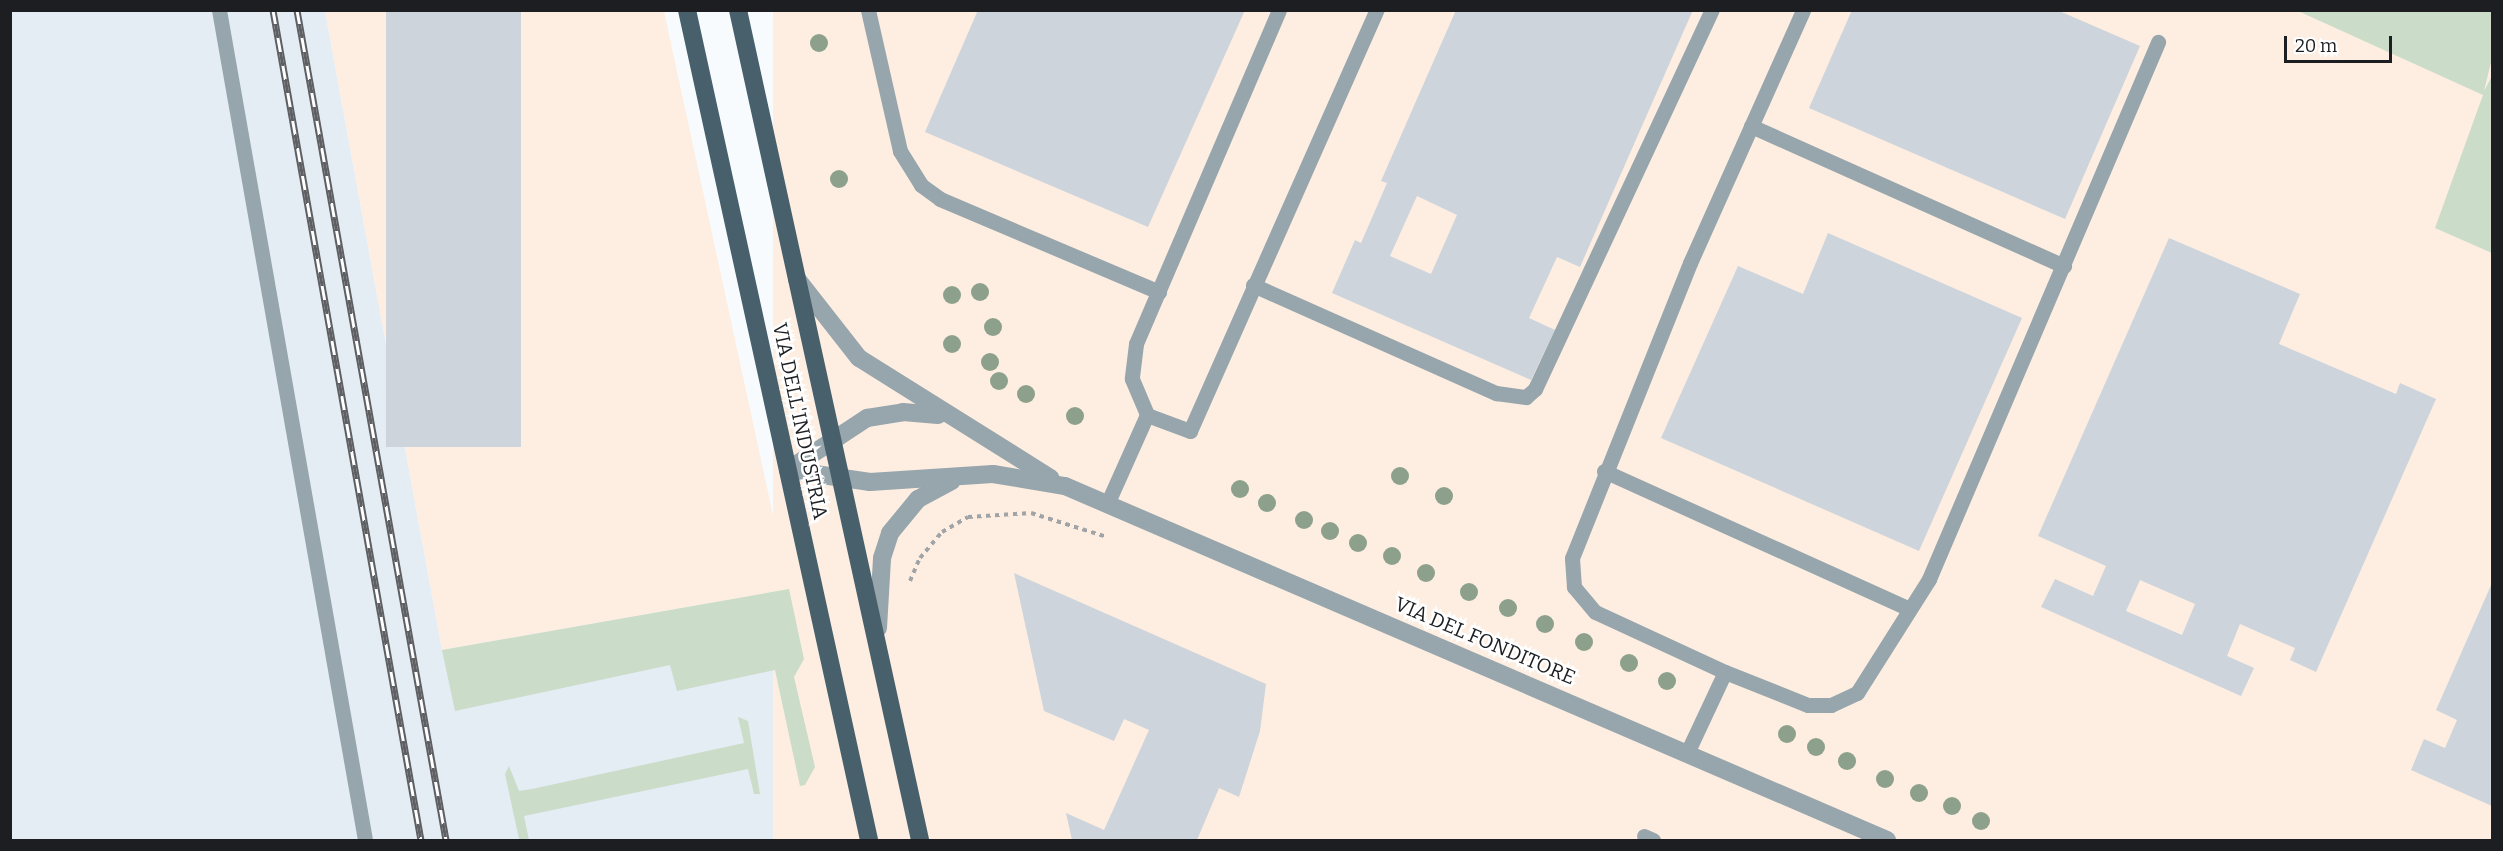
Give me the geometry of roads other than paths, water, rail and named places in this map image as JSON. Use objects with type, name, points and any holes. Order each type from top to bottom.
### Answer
[{"type":"main road","name":"VIA DELL'INDUSTRIA","points":[[687,10],[869,840]]},
{"type":"main road","name":"VIA DELL'INDUSTRIA","points":[[738,10],[920,840]]},
{"type":"street","name":"VIA DEL FONDITORE","points":[[795,277],[859,358],[949,417],[1065,486],[1108,502],[1887,840]]},
{"type":"street","name":"VIA DEL FONDITORE","points":[[788,470],[831,439],[888,413],[923,411],[949,417]]},
{"type":"street","name":"VIA DEL FONDITORE","points":[[788,470],[840,479],[899,482],[968,474],[1065,486]]},
{"type":"street","points":[[878,654],[878,605],[890,533],[918,499],[968,474]]},
{"type":"lane","points":[[219,10],[365,840]]},
{"type":"lane","points":[[868,10],[900,151],[921,185],[940,199],[1159,292]]},
{"type":"lane","points":[[1108,502],[1147,415],[1132,379],[1136,344],[1279,10]]},
{"type":"lane","points":[[1147,415],[1190,431],[1377,10]]},
{"type":"lane","points":[[1253,285],[1496,393],[1526,397],[1535,389],[1712,10]]},
{"type":"lane","points":[[1803,10],[1604,471],[1572,558],[1574,586],[1595,612],[1725,672],[1808,705],[1831,705],[1857,693],[1909,609],[1943,548],[2158,42]]},
{"type":"lane","points":[[1751,126],[2064,267]]},
{"type":"lane","points":[[1604,471],[1909,609]]},
{"type":"lane","points":[[1687,753],[1725,672]]},
{"type":"railway","points":[[273,10],[421,840]]},
{"type":"railway","points":[[297,10],[446,840]]}]
